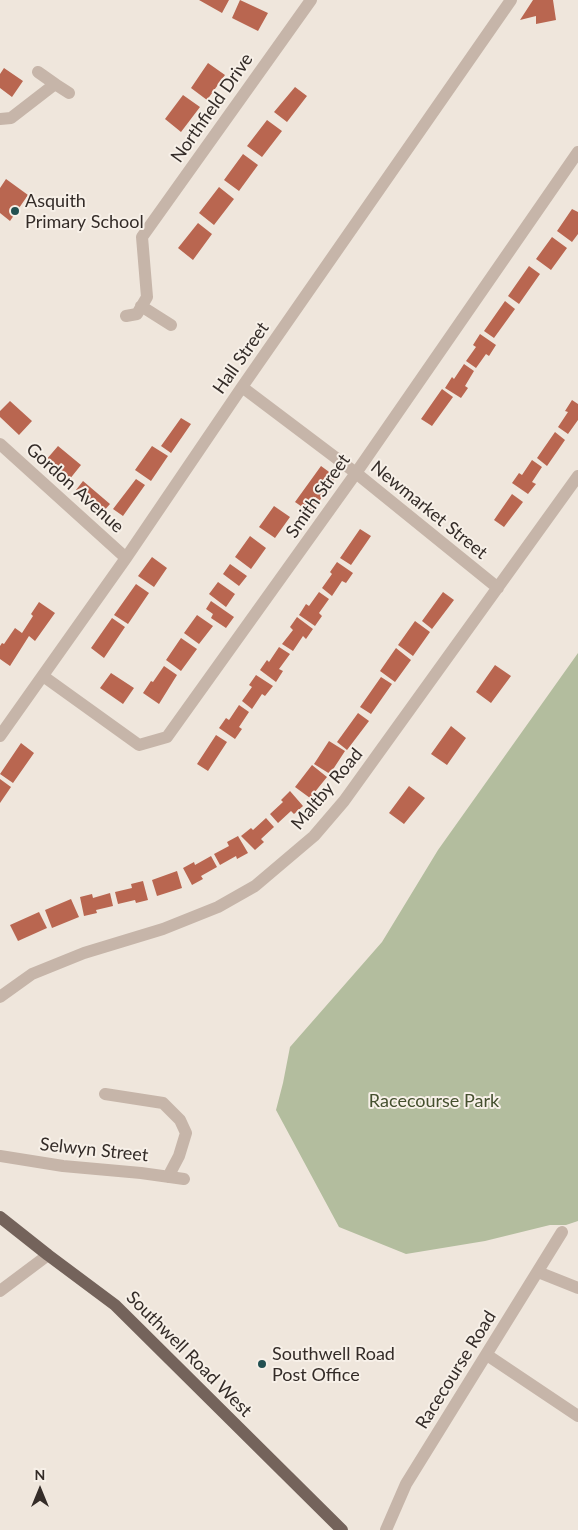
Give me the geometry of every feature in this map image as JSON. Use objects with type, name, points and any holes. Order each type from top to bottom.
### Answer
[{"type":"main road","name":"Southwell Road West","points":[[0,1217],[115,1305],[342,1530]]},
{"type":"street","name":"Northfield Drive","points":[[141,306],[147,297],[142,237],[311,0]]},
{"type":"street","name":"Hall Street","points":[[0,736],[126,558],[242,387],[511,0]]},
{"type":"street","points":[[38,72],[69,93]]},
{"type":"street","points":[[0,119],[10,118],[55,84]]},
{"type":"street","name":"Smith Street","points":[[43,676],[139,745],[167,736],[356,473],[578,152]]},
{"type":"street","points":[[126,316],[137,314],[141,306],[171,325]]},
{"type":"street","name":"Newmarket Street","points":[[242,387],[356,473],[498,588]]},
{"type":"street","name":"Gordon Avenue","points":[[0,444],[126,558]]},
{"type":"street","name":"Maltby Road","points":[[0,997],[32,974],[84,952],[163,929],[218,907],[254,886],[314,836],[344,801],[578,476]]},
{"type":"street","points":[[105,1094],[163,1102],[180,1120],[186,1133],[179,1156],[168,1176]]},
{"type":"street","name":"Selwyn Street","points":[[0,1156],[63,1166],[184,1179]]},
{"type":"street","name":"Racecourse Road","points":[[386,1530],[406,1484],[562,1232]]},
{"type":"street","points":[[0,1291],[48,1255]]},
{"type":"street","points":[[538,1272],[578,1288]]},
{"type":"street","points":[[487,1355],[578,1416]]},
{"type":"green space","name":"Racecourse Park","points":[[578,653],[578,1221],[566,1225],[550,1225],[485,1241],[406,1254],[339,1227],[276,1110],[290,1047],[382,942],[438,850]]},
{"type":"building","points":[[199,0],[229,0],[222,13]]},
{"type":"building","points":[[240,0],[268,13],[258,31],[232,18]]},
{"type":"building","points":[[533,0],[553,0],[556,20],[536,24],[536,16],[520,20]]},
{"type":"building","points":[[208,63],[225,75],[207,100],[191,88]]},
{"type":"building","points":[[4,68],[23,81],[12,97],[0,88],[0,74]]},
{"type":"building","points":[[295,87],[307,96],[287,122],[274,112]]},
{"type":"building","points":[[183,95],[200,107],[181,132],[165,119]]},
{"type":"building","points":[[267,120],[282,131],[262,157],[247,146]]},
{"type":"building","points":[[243,154],[258,165],[239,191],[224,180]]},
{"type":"building","points":[[6,179],[28,195],[10,221],[0,213],[0,188]]},
{"type":"building","points":[[219,187],[234,199],[214,225],[199,213]]},
{"type":"building","points":[[572,209],[578,212],[578,234],[572,242],[557,231]]},
{"type":"building","points":[[198,223],[212,234],[193,260],[178,248]]},
{"type":"building","points":[[552,237],[567,248],[551,270],[536,259]]},
{"type":"building","points":[[529,266],[540,274],[519,304],[508,296]]},
{"type":"building","points":[[505,301],[515,309],[494,338],[484,331]]},
{"type":"building","points":[[480,334],[496,345],[489,356],[486,354],[476,368],[466,361],[476,347],[473,345]]},
{"type":"building","points":[[464,364],[474,371],[465,386],[468,388],[461,398],[445,388]]},
{"type":"building","points":[[442,389],[453,397],[432,426],[421,419]]},
{"type":"building","points":[[572,400],[578,404],[578,420],[568,434],[558,427],[568,412],[565,411]]},
{"type":"building","points":[[10,401],[32,421],[19,435],[0,417],[0,411]]},
{"type":"building","points":[[181,418],[191,424],[171,453],[161,446]]},
{"type":"building","points":[[555,432],[565,440],[547,466],[537,458]]},
{"type":"building","points":[[58,446],[81,465],[69,480],[46,460]]},
{"type":"building","points":[[152,446],[168,456],[151,481],[135,470]]},
{"type":"building","points":[[532,460],[542,467],[532,482],[536,484],[528,494],[512,483],[519,473],[522,475]]},
{"type":"building","points":[[321,466],[336,477],[311,513],[295,502]]},
{"type":"building","points":[[136,479],[145,485],[123,516],[113,509]]},
{"type":"building","points":[[83,481],[110,504],[102,513],[76,490]]},
{"type":"building","points":[[512,494],[523,502],[504,527],[494,520]]},
{"type":"building","points":[[274,506],[290,517],[275,538],[259,527]]},
{"type":"building","points":[[360,529],[371,536],[351,565],[340,558]]},
{"type":"building","points":[[250,536],[266,548],[251,569],[235,557]]},
{"type":"building","points":[[152,557],[167,568],[154,587],[138,576]]},
{"type":"building","points":[[337,562],[353,573],[346,583],[342,581],[332,596],[322,588],[332,574],[330,572]]},
{"type":"building","points":[[230,564],[247,576],[239,586],[223,574]]},
{"type":"building","points":[[218,582],[235,594],[226,607],[209,594]]},
{"type":"building","points":[[136,584],[149,593],[128,624],[114,615]]},
{"type":"building","points":[[319,592],[329,599],[319,613],[322,616],[315,626],[299,615],[306,604],[309,606]]},
{"type":"building","points":[[443,592],[454,600],[432,629],[422,621]]},
{"type":"building","points":[[211,601],[234,617],[226,628],[211,618],[213,614],[206,609]]},
{"type":"building","points":[[39,602],[55,613],[35,641],[29,636],[10,666],[0,659],[0,646],[2,643],[4,644],[15,628],[22,633]]},
{"type":"building","points":[[197,615],[213,626],[199,644],[184,633]]},
{"type":"building","points":[[297,617],[313,629],[306,639],[303,636],[293,651],[282,644],[293,630],[290,627]]},
{"type":"building","points":[[112,618],[125,627],[104,658],[91,648]]},
{"type":"building","points":[[415,621],[430,632],[413,656],[398,645]]},
{"type":"building","points":[[181,638],[197,649],[181,671],[166,660]]},
{"type":"building","points":[[279,647],[290,654],[279,669],[283,671],[276,682],[260,670],[267,660],[269,662]]},
{"type":"building","points":[[396,648],[411,660],[395,682],[380,671]]},
{"type":"building","points":[[495,665],[511,676],[491,703],[476,692]]},
{"type":"building","points":[[164,666],[177,675],[159,704],[143,693]]},
{"type":"building","points":[[111,673],[134,688],[123,704],[100,688]]},
{"type":"building","points":[[256,675],[273,686],[265,696],[262,694],[252,709],[242,701],[252,687],[249,685]]},
{"type":"building","points":[[381,677],[392,684],[371,714],[360,707]]},
{"type":"building","points":[[239,705],[249,712],[239,727],[242,729],[235,739],[219,728],[226,718],[229,720]]},
{"type":"building","points":[[358,713],[369,721],[347,750],[337,742]]},
{"type":"building","points":[[451,726],[466,738],[447,765],[431,754]]},
{"type":"building","points":[[216,735],[227,742],[208,771],[197,764]]},
{"type":"building","points":[[329,741],[345,751],[330,774],[314,764]]},
{"type":"building","points":[[21,743],[34,753],[13,783],[0,774]]},
{"type":"building","points":[[312,765],[327,777],[310,798],[295,787]]},
{"type":"building","points":[[0,779],[11,787],[0,803]]},
{"type":"building","points":[[409,786],[425,798],[404,824],[389,813]]},
{"type":"building","points":[[290,791],[303,806],[294,814],[291,811],[278,823],[270,814],[283,802],[281,800]]},
{"type":"building","points":[[266,818],[274,827],[261,839],[264,842],[255,850],[241,836],[251,828],[253,830]]},
{"type":"building","points":[[238,836],[248,853],[237,859],[236,856],[220,865],[214,854],[229,846],[227,842]]},
{"type":"building","points":[[211,856],[217,867],[201,876],[203,879],[192,885],[183,868],[194,862],[195,865]]},
{"type":"building","points":[[177,871],[182,888],[157,896],[152,880]]},
{"type":"building","points":[[143,881],[148,900],[136,903],[135,900],[118,904],[115,892],[132,888],[131,884]]},
{"type":"building","points":[[110,893],[113,906],[96,910],[97,913],[84,916],[80,897],[92,894],[93,898]]},
{"type":"building","points":[[71,899],[79,917],[52,928],[45,910]]},
{"type":"building","points":[[39,912],[47,928],[18,941],[10,925]]},
{"type":"place","name":"Asquith Primary School","points":[[15,211]]},
{"type":"place","name":"Southwell Road Post Office","points":[[262,1364]]}]
